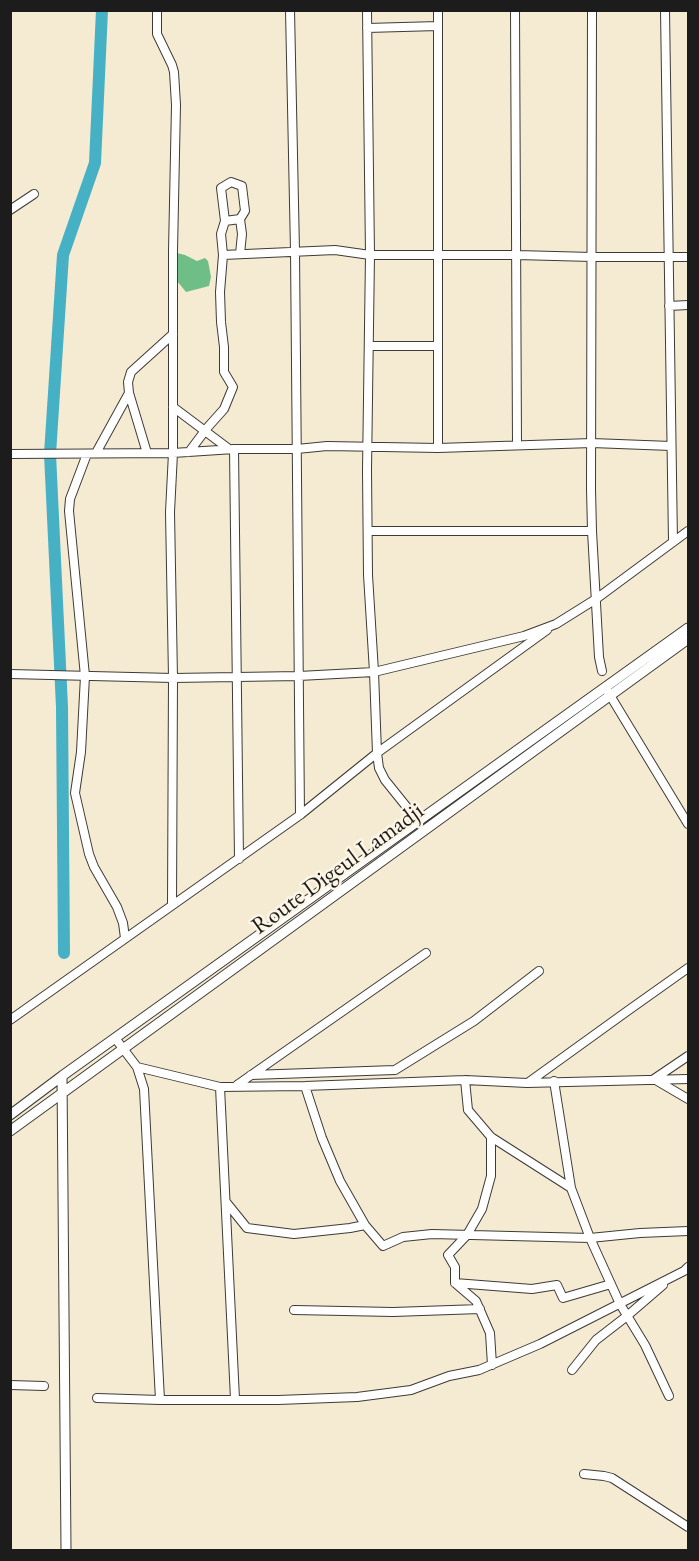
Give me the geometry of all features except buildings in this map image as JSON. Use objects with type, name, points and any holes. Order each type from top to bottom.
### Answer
[{"type":"main road","name":"Route Digeul Lamadji","points":[[10,1131],[608,692],[688,628]]},
{"type":"main road","name":"Route Digeul Lamadji","points":[[10,1115],[418,821],[688,639]]},
{"type":"main road","points":[[62,1076],[66,1551]]},
{"type":"street","points":[[157,10],[158,34],[172,65],[176,93],[170,523],[173,678],[172,905]]},
{"type":"street","points":[[290,10],[295,252],[300,815]]},
{"type":"street","points":[[367,10],[370,255],[367,446],[368,575],[377,753],[379,768],[385,780],[418,821]]},
{"type":"street","points":[[438,10],[438,448]]},
{"type":"street","points":[[515,10],[517,445]]},
{"type":"street","points":[[592,10],[592,531],[599,657],[602,670]]},
{"type":"street","points":[[665,10],[673,542]]},
{"type":"street","points":[[368,28],[438,26]]},
{"type":"street","points":[[189,452],[224,410],[233,387],[224,372],[220,292],[223,255],[221,234],[225,221],[221,188],[231,182],[242,186],[245,211],[240,219],[242,234],[240,254]]},
{"type":"street","points":[[10,210],[34,194]]},
{"type":"street","points":[[225,221],[240,219]]},
{"type":"street","points":[[223,255],[335,250],[370,255],[688,257]]},
{"type":"street","points":[[669,306],[688,305]]},
{"type":"street","points":[[147,453],[129,393],[128,382],[131,372],[173,334]]},
{"type":"street","points":[[369,346],[438,346]]},
{"type":"street","points":[[125,938],[123,923],[117,907],[89,854],[75,793],[81,752],[85,676],[69,511],[70,499],[92,454],[129,393]]},
{"type":"street","points":[[173,407],[232,449]]},
{"type":"street","points":[[10,454],[172,453],[327,446],[438,448],[592,443],[671,446]]},
{"type":"street","points":[[232,449],[239,859]]},
{"type":"street","points":[[368,531],[592,531]]},
{"type":"street","points":[[10,1020],[239,859],[300,815],[377,753],[556,624],[596,599],[688,531]]},
{"type":"street","points":[[10,674],[173,678],[374,672],[524,636],[556,624]]},
{"type":"street","points":[[608,692],[688,824]]},
{"type":"street","points":[[236,1086],[426,953]]},
{"type":"street","points":[[527,1083],[688,968]]},
{"type":"street","points":[[251,1075],[395,1070],[474,1021],[539,971]]},
{"type":"street","points":[[115,1038],[137,1067],[144,1089],[160,1400]]},
{"type":"street","points":[[654,1079],[688,1056]]},
{"type":"street","points":[[137,1067],[220,1087],[465,1080],[527,1083],[688,1079]]},
{"type":"street","points":[[654,1079],[688,1099]]},
{"type":"street","points":[[465,1080],[468,1110],[491,1137],[571,1188]]},
{"type":"street","points":[[554,1081],[571,1188],[590,1238],[620,1304],[645,1345],[669,1396]]},
{"type":"street","points":[[305,1086],[322,1138],[340,1181],[365,1225],[382,1246],[403,1237],[432,1234],[590,1238],[688,1231]]},
{"type":"street","points":[[220,1087],[235,1400]]},
{"type":"street","points":[[491,1137],[491,1176],[482,1209],[467,1235],[448,1255],[455,1267],[455,1282],[476,1301],[480,1309],[490,1334],[492,1365]]},
{"type":"street","points":[[226,1202],[247,1228],[294,1234],[365,1225]]},
{"type":"street","points":[[97,1398],[278,1400],[357,1397],[411,1390],[448,1376],[479,1370],[540,1344],[688,1267]]},
{"type":"street","points":[[572,1370],[596,1340],[672,1277]]},
{"type":"street","points":[[455,1282],[532,1289],[557,1285],[563,1298],[611,1284]]},
{"type":"street","points":[[294,1310],[393,1312],[480,1309]]},
{"type":"street","points":[[10,1384],[44,1386]]},
{"type":"street","points":[[584,1474],[612,1478],[688,1527]]},
{"type":"green space","points":[[177,253],[197,261],[205,258],[208,261],[211,277],[209,286],[186,292],[177,281]]},
{"type":"waterway","points":[[64,953],[62,707],[50,454],[63,255],[95,163],[102,10]]}]
